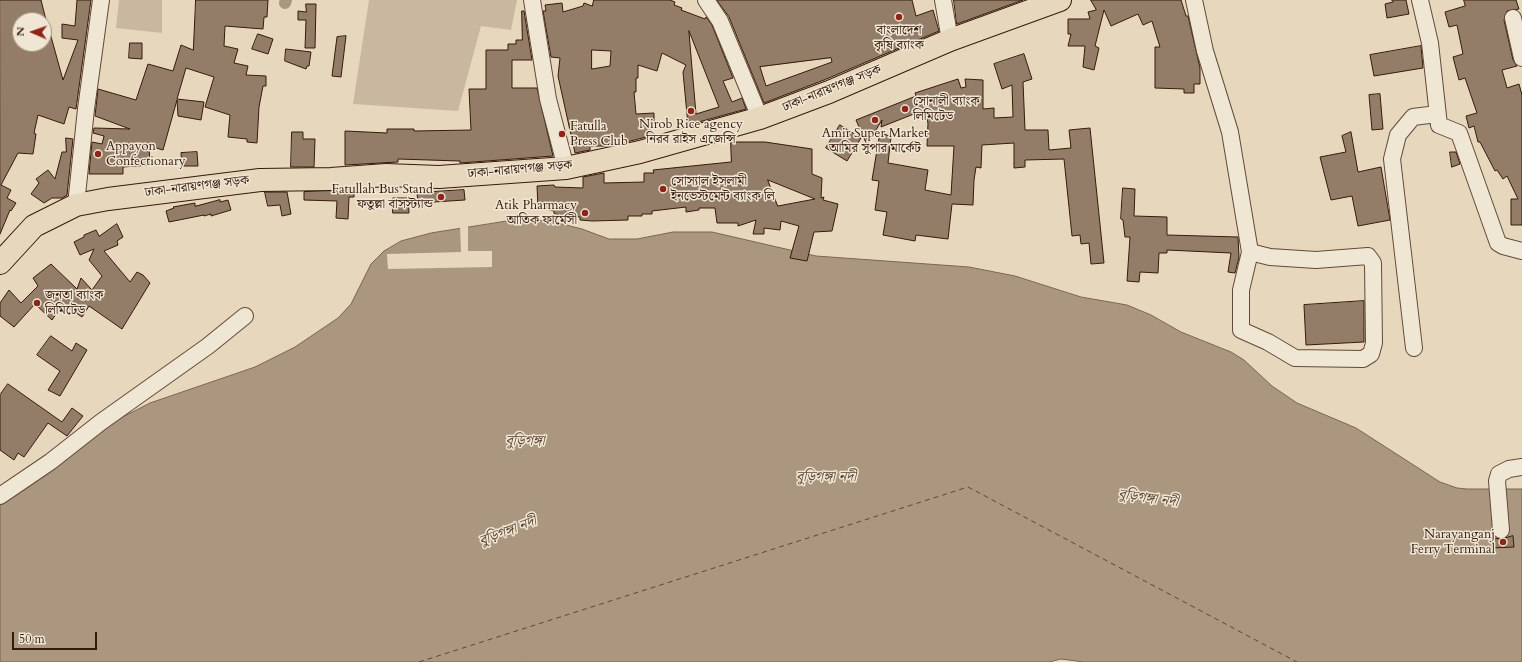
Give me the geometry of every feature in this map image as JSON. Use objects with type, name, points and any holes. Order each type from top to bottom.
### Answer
[{"type":"highway","name":"ঢাকা-নারায়ণগঞ্জ সড়ক","points":[[0,264],[34,226],[76,205],[108,199],[260,180],[331,179],[386,176],[439,177],[566,168],[640,152],[760,118],[829,92],[950,40],[1060,0]]},
{"type":"street","points":[[76,205],[86,109],[101,0]]},
{"type":"street","points":[[532,0],[548,99],[566,168]]},
{"type":"street","points":[[706,0],[720,21],[760,118]]},
{"type":"street","points":[[943,0],[950,40]]},
{"type":"street","points":[[1194,0],[1205,51],[1230,132],[1250,252],[1241,290],[1241,330],[1268,342],[1295,358],[1363,359],[1371,354],[1374,343],[1374,263],[1368,256],[1316,260],[1270,258],[1250,252]]},
{"type":"street","points":[[1420,0],[1430,43],[1439,125],[1459,133],[1498,243],[1503,246],[1522,251]]},
{"type":"street","points":[[1513,18],[1522,58]]},
{"type":"street","points":[[1414,348],[1392,159],[1398,135],[1413,117],[1437,114]]},
{"type":"street","points":[[0,496],[50,462],[101,422],[208,346],[245,316]]},
{"type":"street","points":[[1501,530],[1497,481],[1499,474],[1509,469],[1522,468]]},
{"type":"shaded area","points":[[119,0],[162,0],[162,33],[116,28]]},
{"type":"shaded area","points":[[369,0],[517,0],[511,30],[481,26],[458,111],[353,104]]},
{"type":"water","name":"বুড়িগঙ্গা","points":[[520,219],[550,221],[582,229],[609,239],[637,239],[673,232],[712,232],[816,256],[969,267],[1015,276],[1081,297],[1127,305],[1151,315],[1181,332],[1231,352],[1244,360],[1272,386],[1297,403],[1356,428],[1440,482],[1457,488],[1467,489],[1522,489],[1522,662],[1084,662],[1061,659],[1049,662],[0,662],[0,504],[115,421],[150,403],[255,367],[295,347],[338,318],[351,304],[371,264],[384,251],[401,241],[431,233]]},
{"type":"pier","points":[[468,225],[468,251],[492,251],[492,267],[388,269],[387,254],[461,252],[460,226]]},
{"type":"building","points":[[0,0],[41,0],[44,12],[12,12],[12,52],[52,52],[52,40],[63,80],[78,40],[62,38],[62,24],[75,26],[77,0],[91,0],[76,109],[69,107],[64,124],[38,115],[34,133],[36,134],[33,154],[18,153],[1,185],[11,190],[7,198],[16,203],[11,211],[10,210],[0,234]]},
{"type":"building","points":[[196,0],[268,0],[267,17],[264,17],[263,29],[225,26],[224,46],[238,49],[234,63],[248,66],[246,75],[266,76],[266,86],[263,86],[259,107],[257,143],[247,142],[247,139],[228,137],[230,115],[205,107],[214,77],[186,68],[177,99],[204,102],[201,120],[178,116],[177,100],[163,150],[149,146],[150,165],[123,167],[123,174],[89,174],[92,142],[102,144],[104,136],[93,133],[94,128],[130,129],[95,116],[98,89],[136,100],[148,64],[173,71],[181,45],[193,50]]},
{"type":"building","points":[[594,0],[670,0],[675,2],[674,5],[682,8],[681,10],[705,19],[706,17],[712,25],[733,78],[723,81],[732,102],[742,98],[746,109],[688,125],[683,72],[686,65],[662,53],[657,71],[638,65],[638,78],[636,78],[636,92],[634,92],[636,114],[654,113],[654,123],[650,123],[650,136],[611,146],[590,146],[590,150],[575,153],[558,76],[560,58],[551,57],[543,11],[546,11],[545,5],[562,3],[563,12],[583,6],[584,3],[592,6]],"holes":[[[689,31],[719,107],[696,114],[692,68]],[[592,50],[611,51],[610,66],[592,69]]]},
{"type":"building","points":[[717,0],[912,0],[916,16],[933,10],[939,31],[824,80],[764,103],[729,17]],"holes":[[[831,58],[832,62],[766,86],[760,67]]]},
{"type":"building","points":[[954,0],[1023,0],[957,24]]},
{"type":"building","points":[[1091,0],[1181,0],[1186,16],[1188,16],[1200,68],[1200,84],[1194,84],[1194,93],[1184,93],[1184,89],[1155,88],[1155,47],[1160,47],[1152,21],[1143,25],[1138,14],[1111,26],[1104,10],[1095,46],[1099,48],[1094,70],[1083,67],[1085,46],[1068,46],[1071,34],[1068,34],[1068,19],[1090,19],[1088,12],[1096,10]]},
{"type":"building","points":[[1392,0],[1406,0],[1409,14],[1387,18],[1385,4],[1393,2]]},
{"type":"building","points":[[1464,0],[1516,0],[1519,9],[1507,11],[1504,20],[1513,60],[1517,66],[1502,70],[1507,88],[1519,84],[1522,95],[1522,225],[1511,225],[1511,199],[1518,199],[1507,176],[1503,179],[1497,170],[1495,171],[1480,142],[1478,142],[1474,126],[1469,128],[1466,116],[1477,113],[1465,78],[1459,80],[1453,57],[1463,54],[1457,25],[1449,27],[1445,12],[1465,6]]},
{"type":"building","points":[[306,4],[316,4],[315,48],[305,48],[306,20],[298,20],[298,11],[306,12]]},
{"type":"building","points":[[522,11],[524,11],[532,60],[512,60],[512,88],[537,88],[553,156],[460,163],[460,161],[398,159],[398,162],[345,165],[345,131],[387,133],[387,129],[414,129],[414,131],[471,130],[469,89],[486,89],[486,50],[508,50],[508,44],[516,44],[516,40],[522,40]]},
{"type":"building","points":[[258,34],[273,39],[268,54],[252,49]]},
{"type":"building","points":[[346,36],[341,77],[332,76],[337,37]]},
{"type":"building","points":[[130,43],[142,43],[142,59],[129,58]]},
{"type":"building","points":[[1421,46],[1423,68],[1374,76],[1370,55]]},
{"type":"building","points":[[286,49],[311,52],[309,66],[307,66],[306,69],[285,61]]},
{"type":"building","points":[[1024,54],[1032,79],[1023,82],[1025,130],[1048,130],[1049,150],[1071,148],[1069,130],[1090,128],[1104,263],[1091,264],[1089,243],[1081,244],[1080,235],[1072,236],[1064,159],[1025,160],[1025,167],[1014,168],[1014,143],[982,145],[981,168],[976,167],[974,180],[973,205],[952,204],[948,239],[916,235],[915,241],[883,235],[887,212],[875,210],[879,181],[872,180],[880,132],[891,137],[888,163],[928,170],[925,190],[951,195],[954,146],[927,146],[928,123],[924,110],[881,127],[882,120],[867,145],[856,120],[916,96],[915,93],[958,79],[961,88],[966,87],[965,79],[983,80],[983,109],[994,108],[994,118],[1013,117],[1012,85],[1002,89],[994,64]]},
{"type":"building","points":[[1380,94],[1383,129],[1372,130],[1369,95]]},
{"type":"building","points":[[840,125],[861,138],[847,161],[826,148]]},
{"type":"building","points":[[292,132],[303,132],[303,139],[315,139],[314,167],[291,167]]},
{"type":"building","points":[[1351,132],[1358,172],[1381,167],[1390,220],[1358,226],[1352,196],[1331,200],[1320,157],[1346,152],[1342,136]]},
{"type":"building","points":[[66,138],[73,139],[67,195],[62,198],[52,198],[44,203],[31,194],[39,183],[36,179],[48,170],[55,179],[62,152],[66,152]]},
{"type":"building","points":[[731,142],[765,142],[812,149],[812,174],[822,178],[821,198],[824,197],[823,200],[838,204],[832,231],[814,232],[807,261],[790,258],[799,226],[781,221],[780,230],[764,228],[764,234],[753,234],[756,220],[738,226],[738,223],[717,223],[715,208],[699,208],[699,210],[686,212],[686,207],[652,211],[652,214],[642,214],[642,216],[628,216],[628,220],[592,221],[580,220],[580,217],[554,214],[554,211],[538,207],[537,186],[554,185],[555,187],[583,188],[583,177],[604,173],[604,183],[644,182],[644,173],[654,173],[653,170],[731,162]],"holes":[[[768,180],[815,199],[778,206]]]},
{"type":"building","points":[[197,152],[198,166],[182,166],[181,153]]},
{"type":"building","points":[[1450,152],[1456,152],[1460,164],[1452,167]]},
{"type":"building","points":[[1123,188],[1135,189],[1134,216],[1167,217],[1167,235],[1238,237],[1239,257],[1235,273],[1228,272],[1231,253],[1167,250],[1167,253],[1159,253],[1158,273],[1140,272],[1139,282],[1127,281],[1130,237],[1125,237],[1123,220],[1121,219]]},
{"type":"building","points":[[354,190],[354,197],[349,197],[348,219],[336,218],[337,201],[304,200],[304,192]]},
{"type":"building","name":"Fatullah Bus Stand ফতুল্লা বাসস্ট্যান্ড","points":[[464,190],[465,200],[418,203],[417,193]]},
{"type":"building","points":[[265,192],[287,192],[291,214],[282,216],[280,205],[268,206]]},
{"type":"building","points":[[393,198],[408,198],[409,213],[393,213]]},
{"type":"building","points":[[220,200],[220,202],[228,200],[231,210],[211,216],[211,214],[169,222],[166,211],[174,208],[173,207],[195,203],[195,206]]},
{"type":"building","points":[[117,224],[123,237],[117,241],[118,245],[104,251],[130,282],[137,272],[143,275],[150,283],[122,329],[89,306],[82,317],[63,304],[52,320],[35,304],[14,327],[0,316],[0,303],[9,290],[21,303],[38,286],[33,278],[51,264],[77,289],[81,278],[92,290],[102,276],[89,260],[94,249],[80,255],[74,242],[84,237],[84,235],[96,230],[99,236]]},
{"type":"building","points":[[1364,301],[1364,342],[1306,345],[1304,305]]},
{"type":"building","points":[[51,336],[72,351],[76,343],[87,350],[60,396],[48,390],[60,371],[37,355]]},
{"type":"building","points":[[8,384],[62,422],[72,408],[83,416],[67,436],[48,423],[24,457],[18,453],[14,460],[0,450],[0,395]]},
{"type":"building","name":"Narayanganj Ferry Terminal","points":[[1513,536],[1514,547],[1492,548],[1492,538],[1501,539]]},
{"type":"ferry route","points":[[419,662],[968,487],[1297,662]]},
{"type":"place","name":"বাংলাদেশ কৃষি ব্যাংক","points":[[899,17]]},
{"type":"place","name":"সোনালী ব্যাংক লিমিটেড","points":[[905,109]]},
{"type":"place","name":"Nirob Rice agency নিরব রাইস এজেন্সি","points":[[691,111]]},
{"type":"place","name":"Amir Super Market আমির সুপার মার্কেট","points":[[875,120]]},
{"type":"place","name":"Fatulla Press Club","points":[[562,134]]},
{"type":"place","name":"Appayon Confectionary","points":[[98,154]]},
{"type":"place","name":"সোস্যাল ইসলামী ইনভেস্টমেন্ট ব্যাংক লি","points":[[663,189]]},
{"type":"place","name":"Fatullah Bus Stand ফতুল্লা বাসস্ট্যান্ড","points":[[441,197]]},
{"type":"place","name":"Atik Pharmacy আতিক ফার্মেসী","points":[[585,213]]},
{"type":"place","name":"জনতা ব্যাংক লিমিটেড","points":[[37,303]]},
{"type":"place","name":"Narayanganj Ferry Terminal","points":[[1503,542]]},
{"type":"water label","name":"বুড়িগঙ্গা নদী","points":[[826,478]]},
{"type":"water label","name":"বুড়িগঙ্গা নদী","points":[[1148,499]]},
{"type":"water label","name":"বুড়িগঙ্গা নদী","points":[[508,532]]}]
